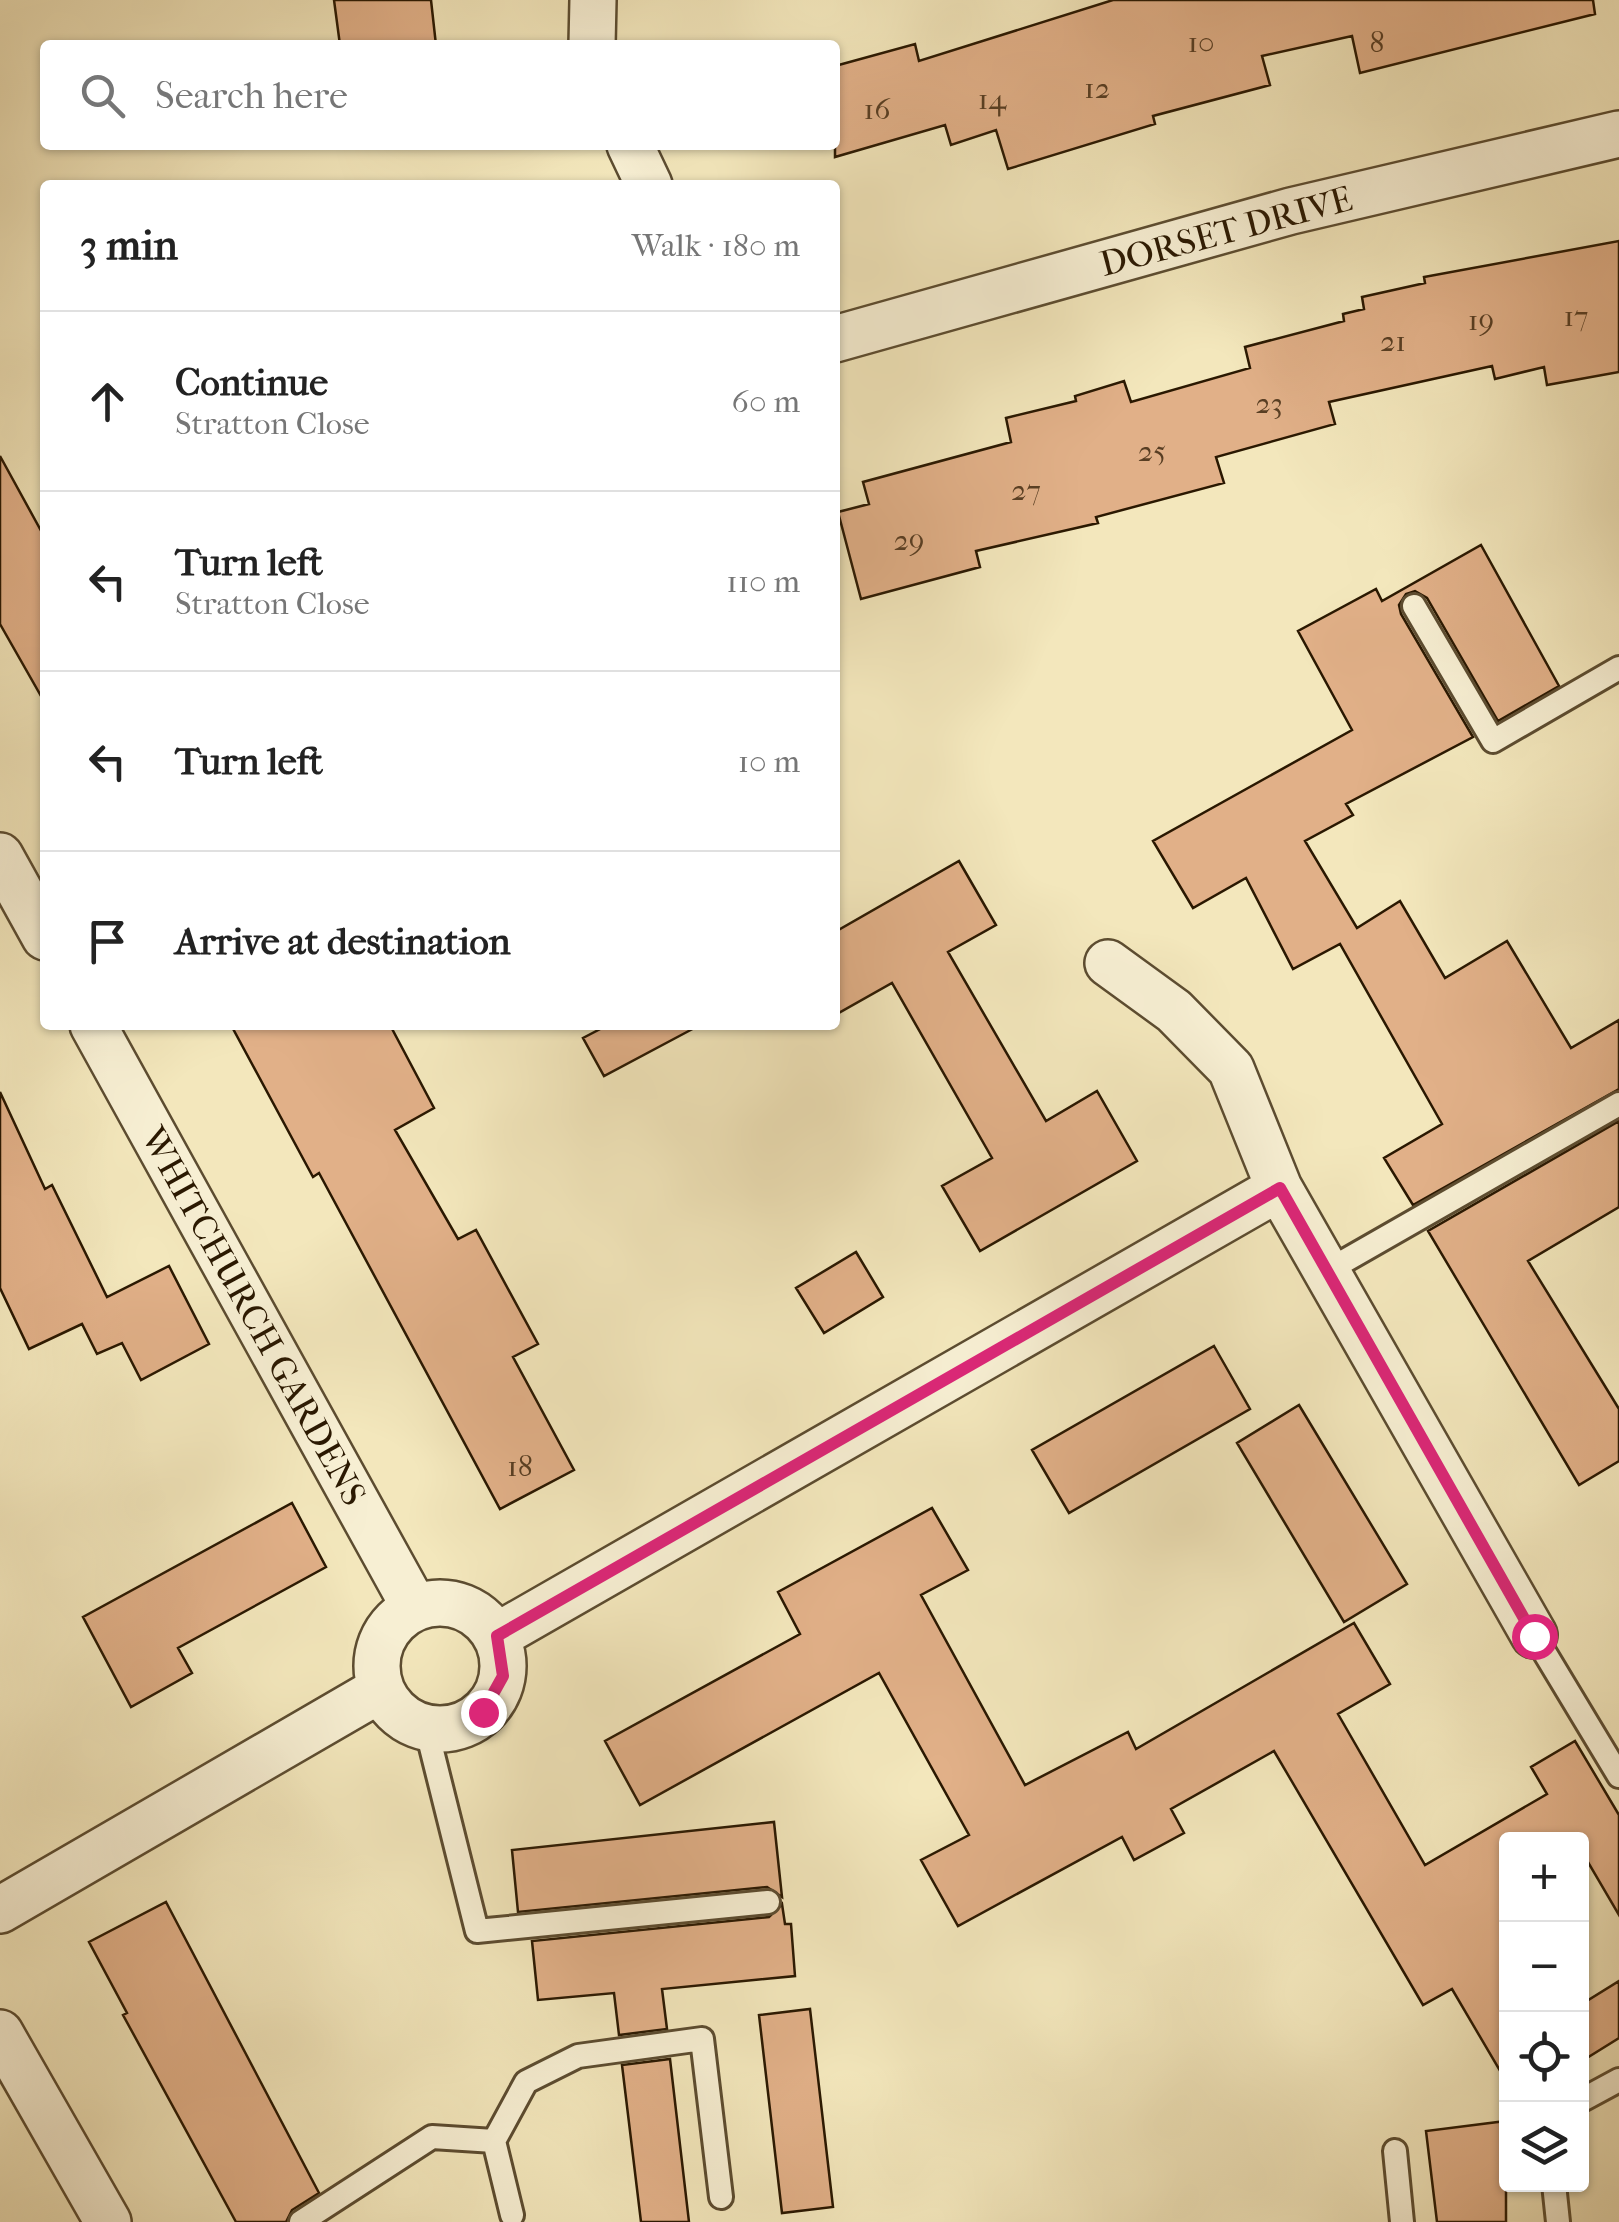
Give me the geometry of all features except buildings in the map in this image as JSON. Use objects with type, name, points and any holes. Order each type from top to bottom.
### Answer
[{"type":"street","points":[[592,40],[593,0]]},
{"type":"street","name":"DORSET DRIVE","points":[[840,339],[1291,211],[1619,134]]},
{"type":"street","points":[[632,150],[647,180]]},
{"type":"street","points":[[0,856],[40,929]]},
{"type":"street","points":[[1108,964],[1174,1011],[1231,1069],[1280,1188],[1534,1636]]},
{"type":"street","name":"WHITCHURCH GARDENS","points":[[96,1030],[415,1608]]},
{"type":"street","points":[[497,1636],[1280,1188]]},
{"type":"street","points":[[433,1603],[470,1610],[497,1636],[503,1676],[496,1696],[466,1724],[426,1728],[407,1720],[381,1688],[379,1651],[386,1633],[415,1608],[433,1603]]},
{"type":"street","points":[[0,1910],[381,1688]]},
{"type":"street","points":[[0,2033],[108,2222]]},
{"type":"lane","points":[[1414,606],[1493,741],[1619,668]]},
{"type":"lane","points":[[1326,1270],[1619,1104]]},
{"type":"lane","points":[[1534,1636],[1619,1776]]},
{"type":"lane","points":[[426,1728],[478,1931],[768,1902]]},
{"type":"lane","points":[[512,2214],[494,2141],[526,2082],[578,2056],[702,2039],[720,2196]]},
{"type":"lane","points":[[1589,2096],[1619,2080]]},
{"type":"lane","points":[[301,2222],[432,2137],[494,2141]]},
{"type":"lane","points":[[1395,2151],[1402,2222]]},
{"type":"lane","points":[[1555,2192],[1558,2222]]},
{"type":"route","points":[[483,1712],[496,1696],[503,1676],[497,1636],[1280,1188],[1534,1636]]}]
